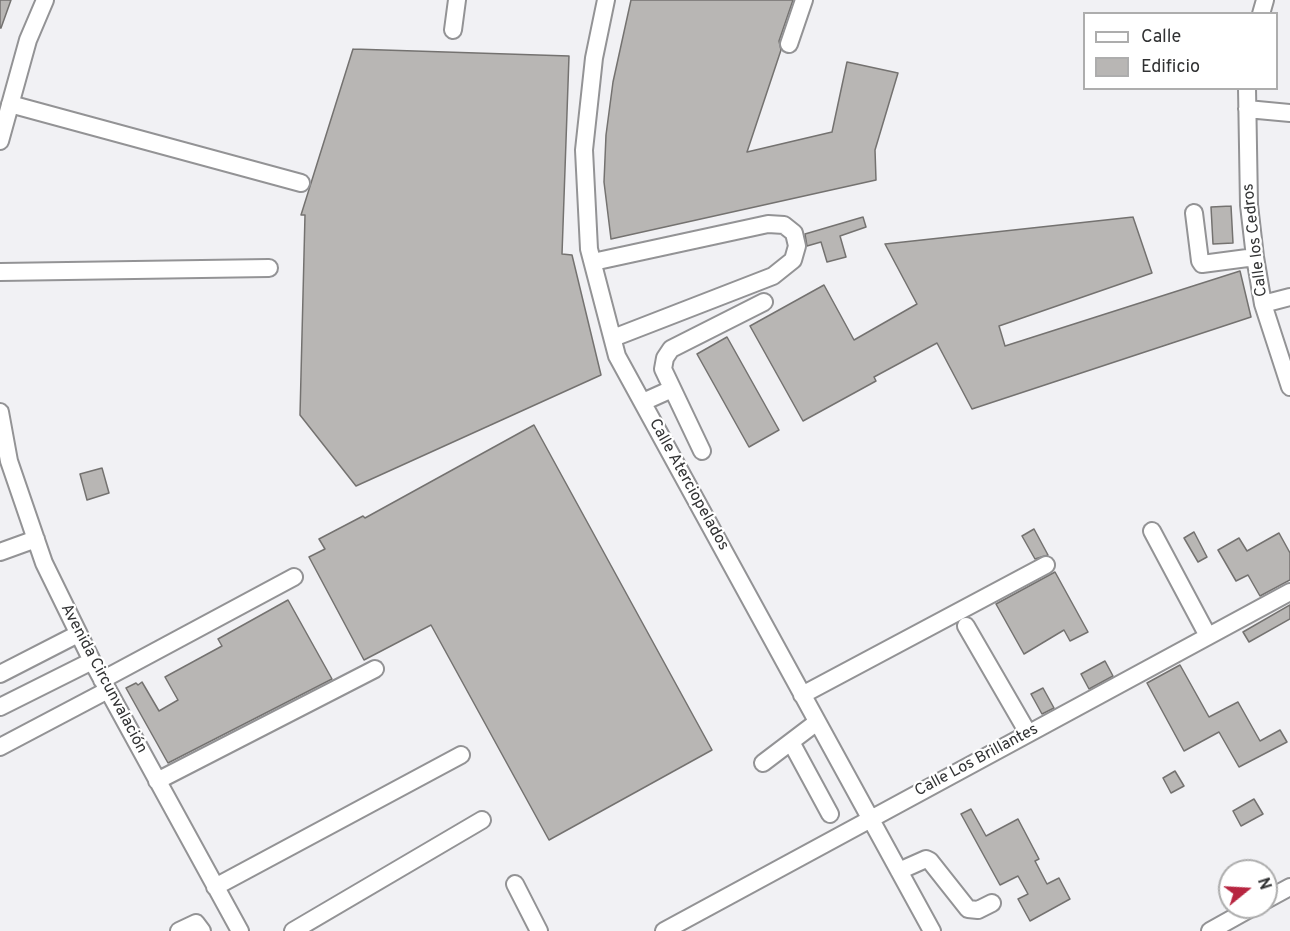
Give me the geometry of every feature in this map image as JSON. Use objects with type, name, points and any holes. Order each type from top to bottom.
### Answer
[{"type":"street","points":[[0,141],[28,40],[45,0]]},
{"type":"street","points":[[453,30],[457,0]]},
{"type":"street","name":"Calle Aterciopelados","points":[[606,0],[594,58],[584,150],[589,249],[617,356],[932,931]]},
{"type":"street","points":[[789,44],[804,0]]},
{"type":"street","name":"Calle los Cedros","points":[[1247,90],[1249,205],[1255,257],[1263,304],[1290,387]]},
{"type":"street","points":[[10,104],[301,183]]},
{"type":"street","points":[[1247,109],[1290,113]]},
{"type":"street","points":[[1194,213],[1202,264],[1255,257]]},
{"type":"street","points":[[593,262],[768,224],[784,225],[794,232],[797,246],[793,260],[773,276],[613,338]]},
{"type":"street","points":[[0,272],[269,268]]},
{"type":"street","points":[[1263,304],[1290,297]]},
{"type":"street","points":[[702,451],[663,369],[665,358],[671,349],[764,302]]},
{"type":"street","points":[[643,402],[672,389]]},
{"type":"street","name":"Avenida Circunvalación","points":[[0,412],[9,460],[44,563],[92,662],[240,931]]},
{"type":"street","points":[[1152,531],[1208,636]]},
{"type":"street","points":[[0,552],[36,539]]},
{"type":"street","points":[[802,695],[1046,565]]},
{"type":"street","points":[[0,747],[294,577]]},
{"type":"street","name":"Calle Los Brillantes","points":[[664,931],[1290,592]]},
{"type":"street","points":[[966,626],[1028,733]]},
{"type":"street","points":[[0,674],[78,634]]},
{"type":"street","points":[[0,707],[92,662]]},
{"type":"street","points":[[157,781],[375,669]]},
{"type":"street","points":[[763,763],[817,722]]},
{"type":"street","points":[[791,742],[830,814]]},
{"type":"street","points":[[215,887],[461,755]]},
{"type":"street","points":[[293,931],[482,820]]},
{"type":"street","points":[[899,872],[926,859],[968,909],[978,910],[992,903]]},
{"type":"street","points":[[515,884],[539,931]]},
{"type":"street","points":[[1210,931],[1232,919]]},
{"type":"street","points":[[179,931],[196,923],[202,931]]},
{"type":"building","points":[[0,0],[11,0],[1,28],[0,28]]},
{"type":"building","points":[[631,0],[793,0],[779,41],[781,50],[747,152],[832,132],[847,62],[898,73],[875,150],[876,180],[611,239],[604,182],[606,135],[613,82]]},
{"type":"building","points":[[353,49],[569,56],[562,254],[572,255],[601,375],[356,486],[300,415],[305,215],[301,215]]},
{"type":"building","points":[[1231,206],[1233,243],[1213,244],[1211,207]]},
{"type":"building","points":[[863,217],[866,227],[840,236],[846,257],[827,262],[821,242],[807,246],[805,234]]},
{"type":"building","points":[[1133,217],[1152,273],[999,326],[1005,346],[1240,271],[1251,317],[972,409],[937,343],[874,377],[876,381],[803,421],[750,326],[824,285],[854,340],[917,304],[885,244]]},
{"type":"building","points":[[727,337],[779,430],[749,447],[697,354]]},
{"type":"building","points":[[534,425],[712,750],[549,840],[431,625],[364,660],[309,557],[325,549],[319,539],[363,516],[365,518]]},
{"type":"building","points":[[102,468],[109,493],[87,500],[80,474]]},
{"type":"building","points":[[1034,529],[1048,555],[1035,559],[1022,536]]},
{"type":"building","points":[[1194,532],[1207,557],[1198,562],[1184,538]]},
{"type":"building","points":[[1279,533],[1290,553],[1290,580],[1260,596],[1248,575],[1236,581],[1218,550],[1239,538],[1247,551]]},
{"type":"building","points":[[1055,572],[1088,632],[1070,641],[1064,630],[1024,654],[996,604]]},
{"type":"building","points":[[288,600],[332,679],[168,763],[126,688],[142,682],[159,711],[178,700],[165,677],[222,646],[218,639]]},
{"type":"building","points":[[1290,605],[1290,619],[1249,642],[1243,632]]},
{"type":"building","points":[[1105,661],[1113,676],[1089,689],[1081,674]]},
{"type":"building","points":[[1180,665],[1209,717],[1238,702],[1260,741],[1280,730],[1287,742],[1239,767],[1219,732],[1184,751],[1147,683]]},
{"type":"building","points":[[1043,688],[1054,708],[1042,714],[1031,694]]},
{"type":"building","points":[[1175,771],[1184,786],[1171,793],[1163,778]]},
{"type":"building","points":[[1254,799],[1263,814],[1241,826],[1233,811]]},
{"type":"building","points":[[971,809],[986,836],[1018,819],[1039,859],[1035,861],[1047,884],[1059,878],[1070,899],[1030,921],[1018,899],[1028,894],[1018,876],[1000,885],[961,814]]}]
